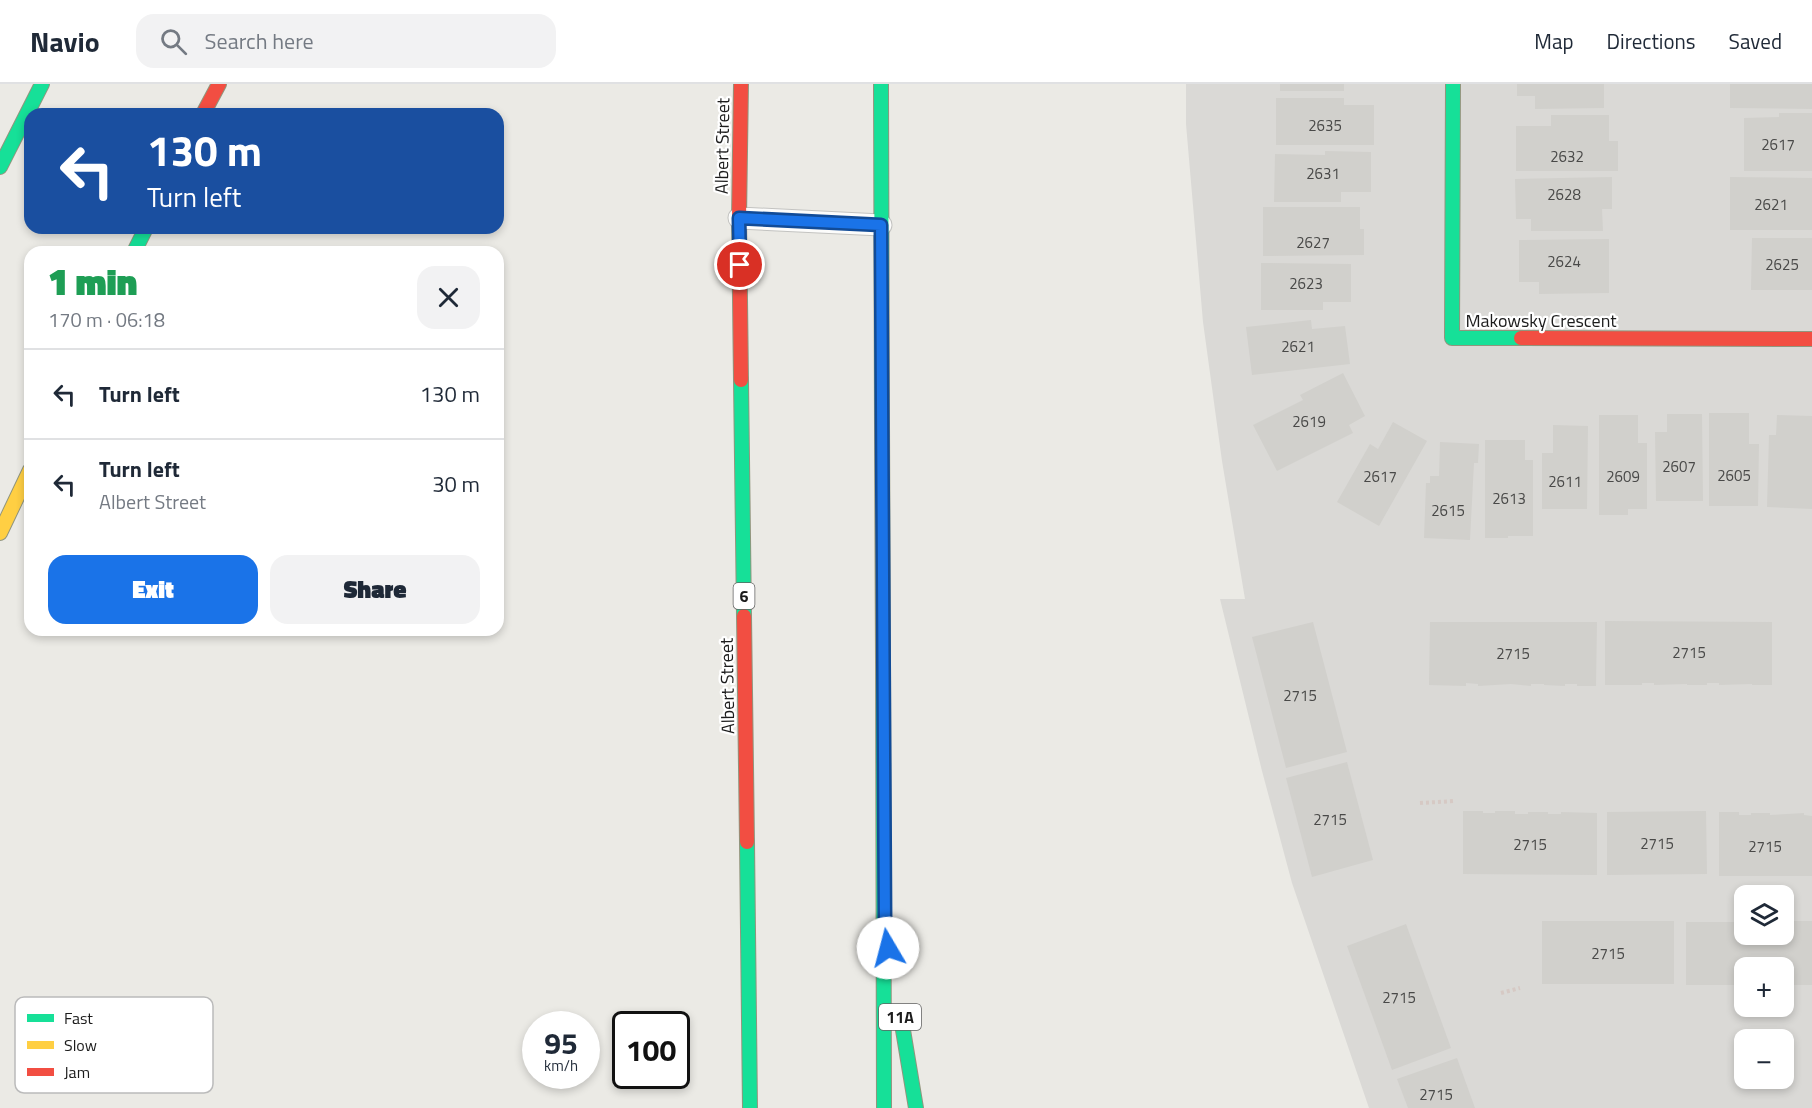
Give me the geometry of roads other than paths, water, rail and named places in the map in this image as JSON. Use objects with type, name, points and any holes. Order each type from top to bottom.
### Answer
[{"type":"main road","points":[[30,108],[42,84]]},
{"type":"main road","points":[[206,108],[219,84]]},
{"type":"main road","name":"Albert Street","points":[[741,84],[739,218],[750,1108]]},
{"type":"main road","points":[[881,84],[884,1108]]},
{"type":"main road","name":"Makowsky Crescent","points":[[1453,84],[1452,338],[1812,339]]},
{"type":"main road","points":[[0,167],[24,120]]},
{"type":"main road","points":[[0,533],[24,483]]},
{"type":"main road","name":"11A","points":[[885,926],[916,1108]]},
{"type":"lane","points":[[739,218],[881,225]]}]
